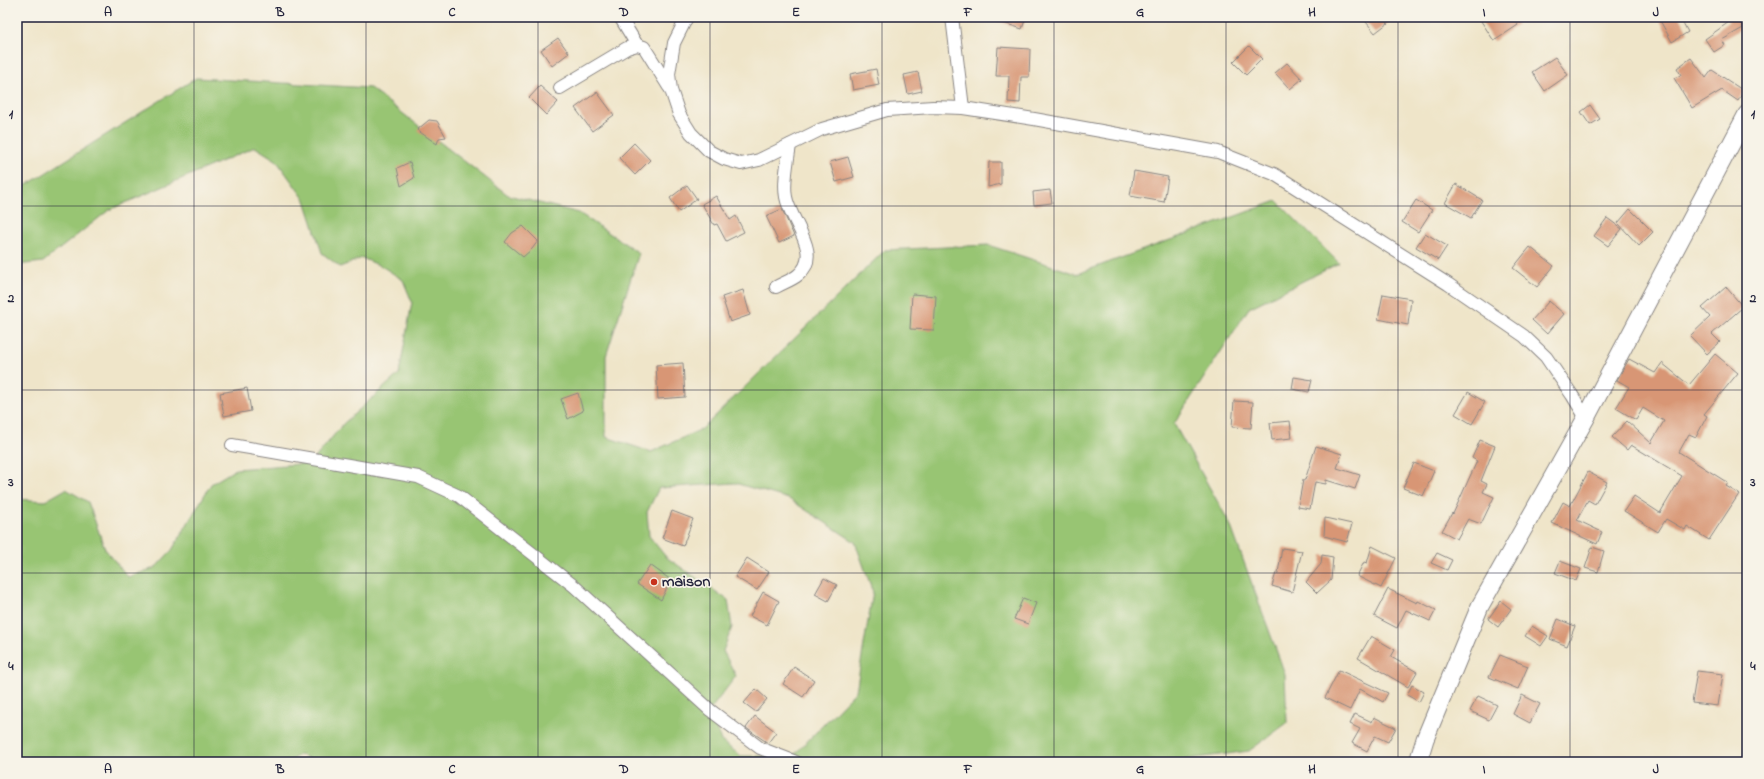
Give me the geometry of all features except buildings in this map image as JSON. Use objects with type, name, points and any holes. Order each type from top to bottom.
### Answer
[{"type":"street","points":[[620,17],[637,45]]},
{"type":"street","points":[[687,17],[674,43],[669,74],[671,90],[679,114],[691,133],[709,151],[724,160],[741,164],[759,160],[822,129],[887,110],[933,107],[962,108],[1218,152],[1274,174],[1448,284],[1524,336],[1546,357],[1572,394],[1586,418]]},
{"type":"street","points":[[952,17],[962,108]]},
{"type":"street","points":[[560,88],[627,48],[637,45],[644,47],[671,90]]},
{"type":"street","points":[[1418,762],[1425,739],[1480,606],[1586,418],[1747,114]]},
{"type":"street","points":[[776,287],[798,275],[805,267],[809,256],[805,242],[786,197],[790,145]]},
{"type":"street","points":[[232,444],[418,477],[459,496],[574,586],[710,710],[760,748],[796,762]]},
{"type":"green space","points":[[196,78],[370,88],[508,195],[579,213],[639,253],[606,356],[606,437],[651,452],[702,429],[885,250],[988,245],[1077,274],[1277,201],[1339,263],[1249,308],[1174,424],[1230,524],[1285,674],[1287,723],[1249,751],[1167,762],[315,762],[300,754],[289,762],[17,762],[17,499],[45,501],[66,489],[88,502],[105,549],[128,577],[155,568],[172,550],[211,484],[236,469],[311,463],[343,424],[399,374],[412,302],[403,280],[383,267],[362,258],[340,267],[322,253],[305,200],[276,160],[255,147],[109,210],[43,262],[17,265],[17,191]],"holes":[[[735,483],[789,499],[855,542],[873,592],[856,691],[792,757],[741,756],[721,741],[710,710],[736,676],[723,651],[732,627],[728,600],[666,557],[649,536],[647,512],[659,488]]]},
{"type":"place","name":"maison","points":[[654,582]]}]
